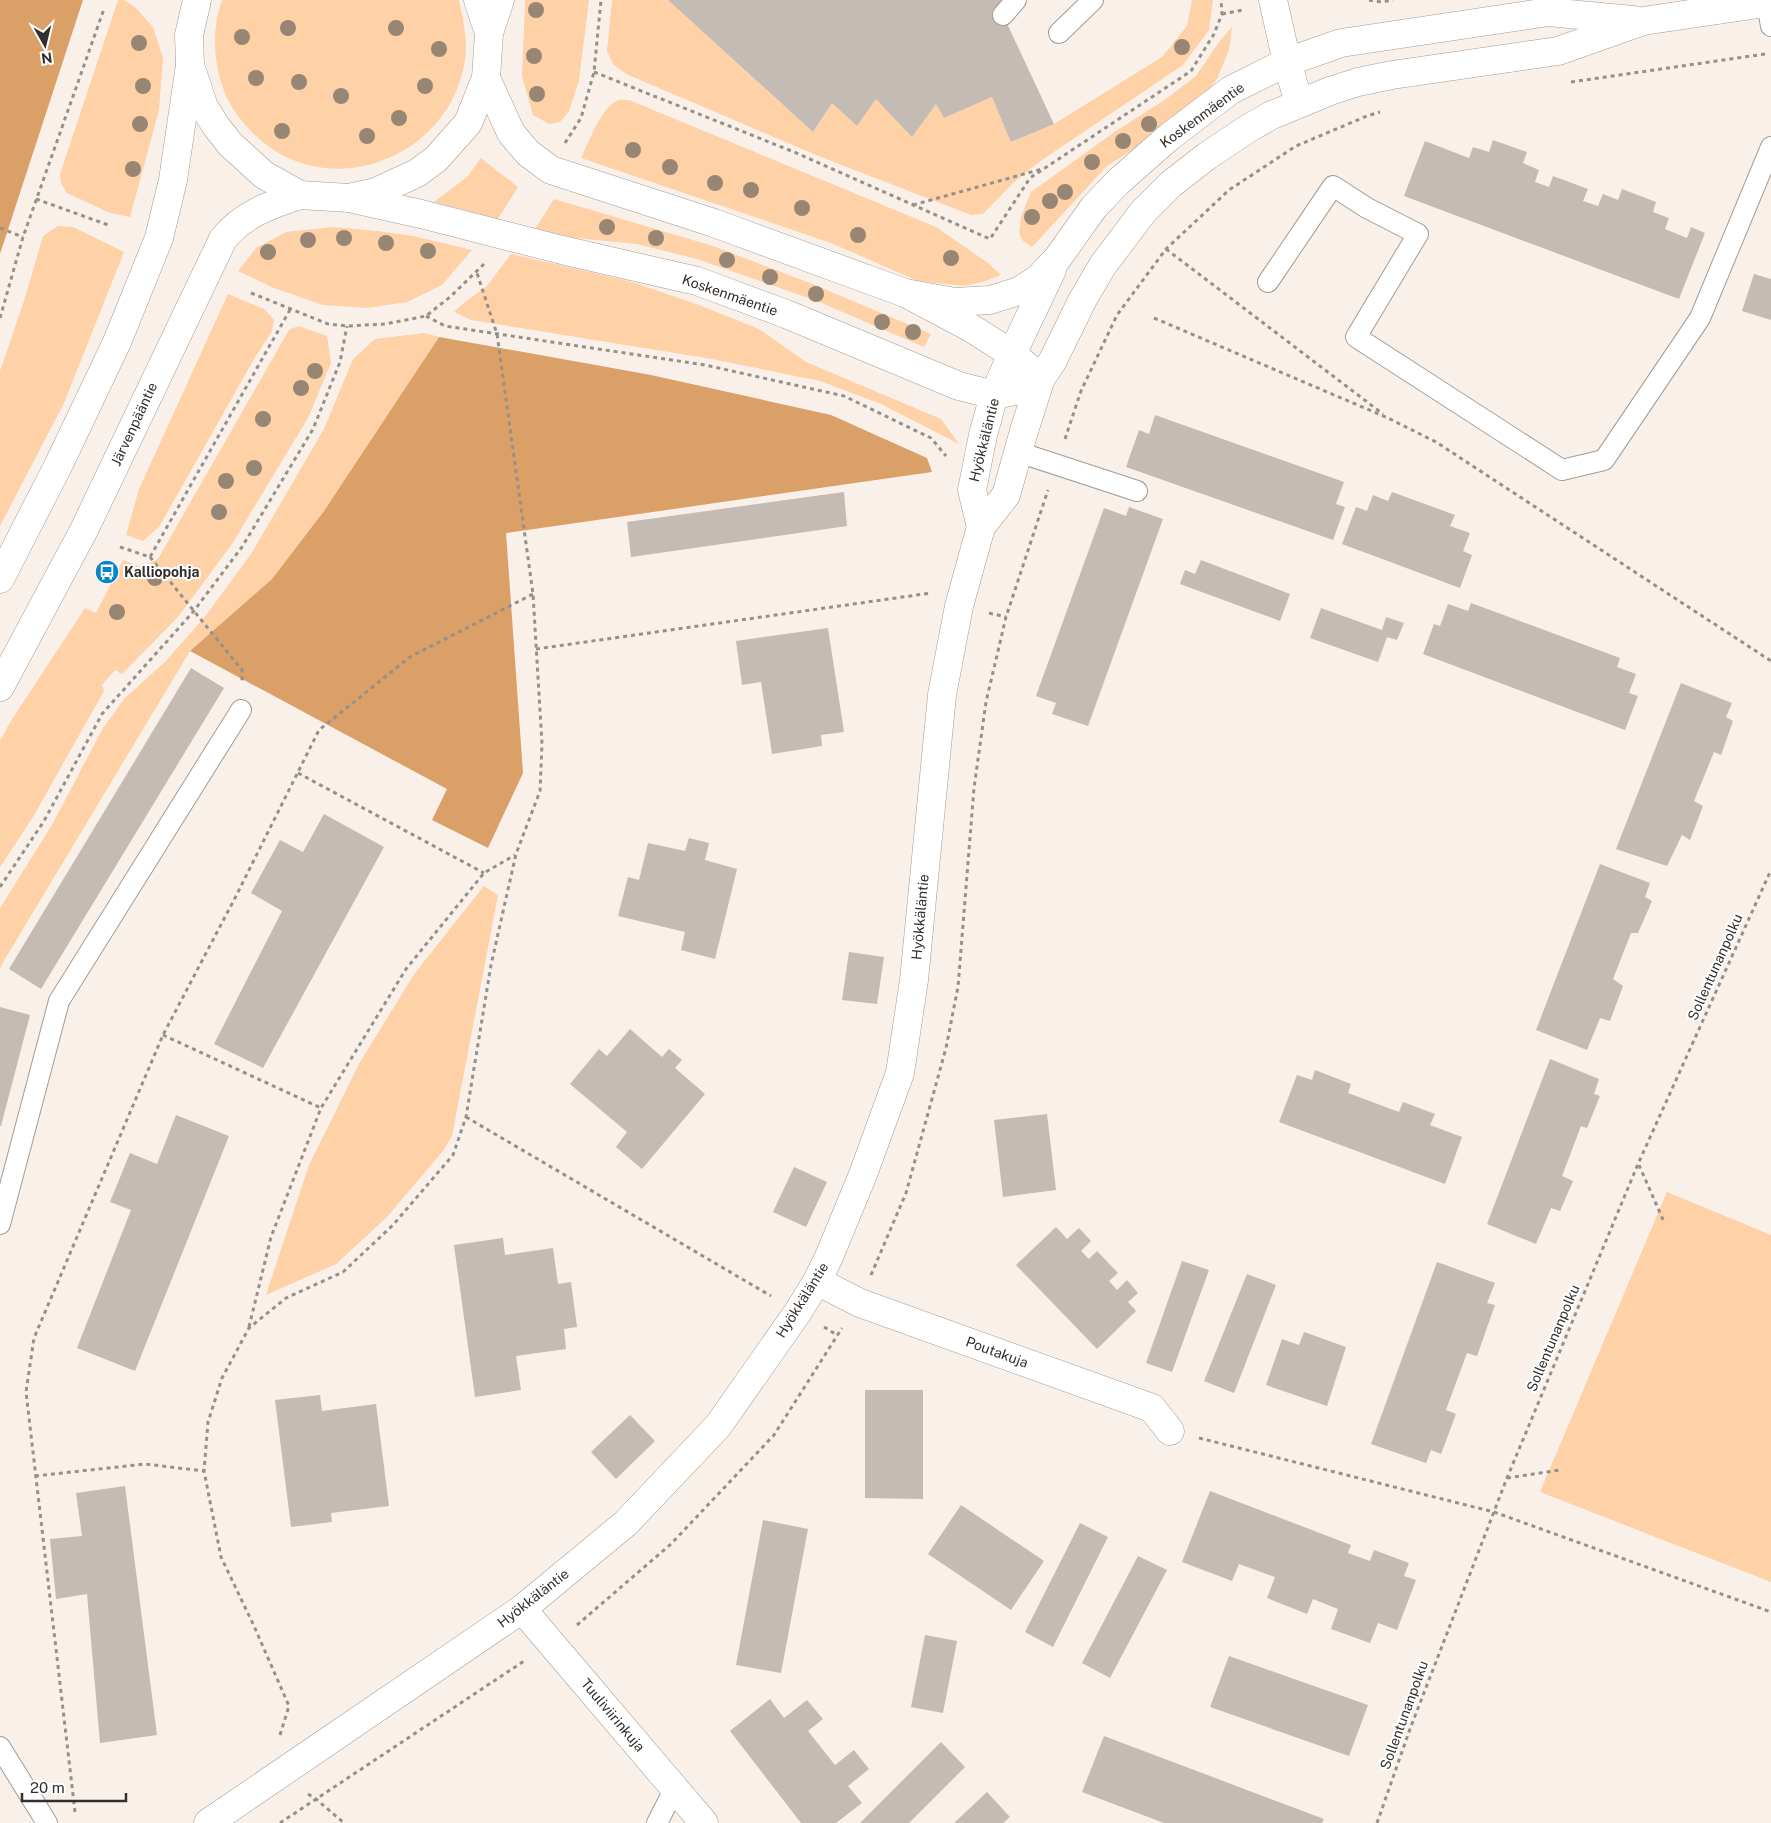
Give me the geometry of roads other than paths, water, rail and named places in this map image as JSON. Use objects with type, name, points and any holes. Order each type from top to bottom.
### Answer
[{"type":"street","points":[[478,0],[489,33]]},
{"type":"street","points":[[190,65],[204,107],[216,126],[230,144],[264,175],[300,195],[349,198],[376,192],[417,173],[436,159],[468,123],[486,78],[489,33],[500,0]]},
{"type":"street","points":[[1273,0],[1287,62],[1299,103]]},
{"type":"street","points":[[0,579],[58,466],[117,342],[159,238],[172,180],[190,65],[191,3]]},
{"type":"street","name":"Koskenmäentie","points":[[349,198],[697,281],[786,314],[959,386],[994,395],[1015,391],[1041,378],[1052,362],[1083,299],[1103,265],[1143,212],[1171,184],[1207,156],[1249,128],[1299,103],[1358,82],[1392,75],[1558,50],[1643,21],[1760,7]]},
{"type":"street","name":"Koskenmäentie","points":[[905,293],[955,302],[990,300],[1019,291],[1038,279],[1057,259],[1094,207],[1118,181],[1169,137],[1231,90],[1287,62],[1341,42],[1548,12],[1643,21]]},
{"type":"street","name":"Koskenmäentie","points":[[486,78],[511,133],[528,153],[551,170],[714,223],[905,293],[971,328],[1012,354],[1041,378]]},
{"type":"street","name":"Järvenpääntie","points":[[0,687],[84,530],[223,239],[230,230],[246,217],[268,206],[300,195]]},
{"type":"street","name":"Hyökkäläntie","points":[[981,527],[972,490],[983,435],[994,395],[1057,259]]},
{"type":"street","name":"Hyökkäläntie","points":[[208,1823],[522,1608],[626,1523],[718,1426],[798,1312],[817,1281],[862,1177],[900,1073],[914,980],[942,694],[959,606],[981,527],[1006,495],[1041,378]]},
{"type":"street","name":"Poutakuja","points":[[817,1281],[860,1302],[1152,1408],[1170,1430]]},
{"type":"street","name":"Tuuliviirinkuja","points":[[522,1608],[704,1823]]},
{"type":"lane","points":[[1003,15],[1016,0]]},
{"type":"lane","points":[[1059,33],[1093,0]]},
{"type":"lane","points":[[1268,282],[1333,186],[1367,208],[1418,234],[1356,337],[1562,470],[1604,460],[1700,318],[1771,147]]},
{"type":"lane","points":[[1018,452],[1137,491]]},
{"type":"lane","points":[[0,1224],[59,1001],[242,710]]},
{"type":"lane","points":[[0,1747],[47,1823]]},
{"type":"lane","points":[[657,1823],[675,1788]]},
{"type":"place","name":"Kalliopohja","points":[[107,572]]}]
